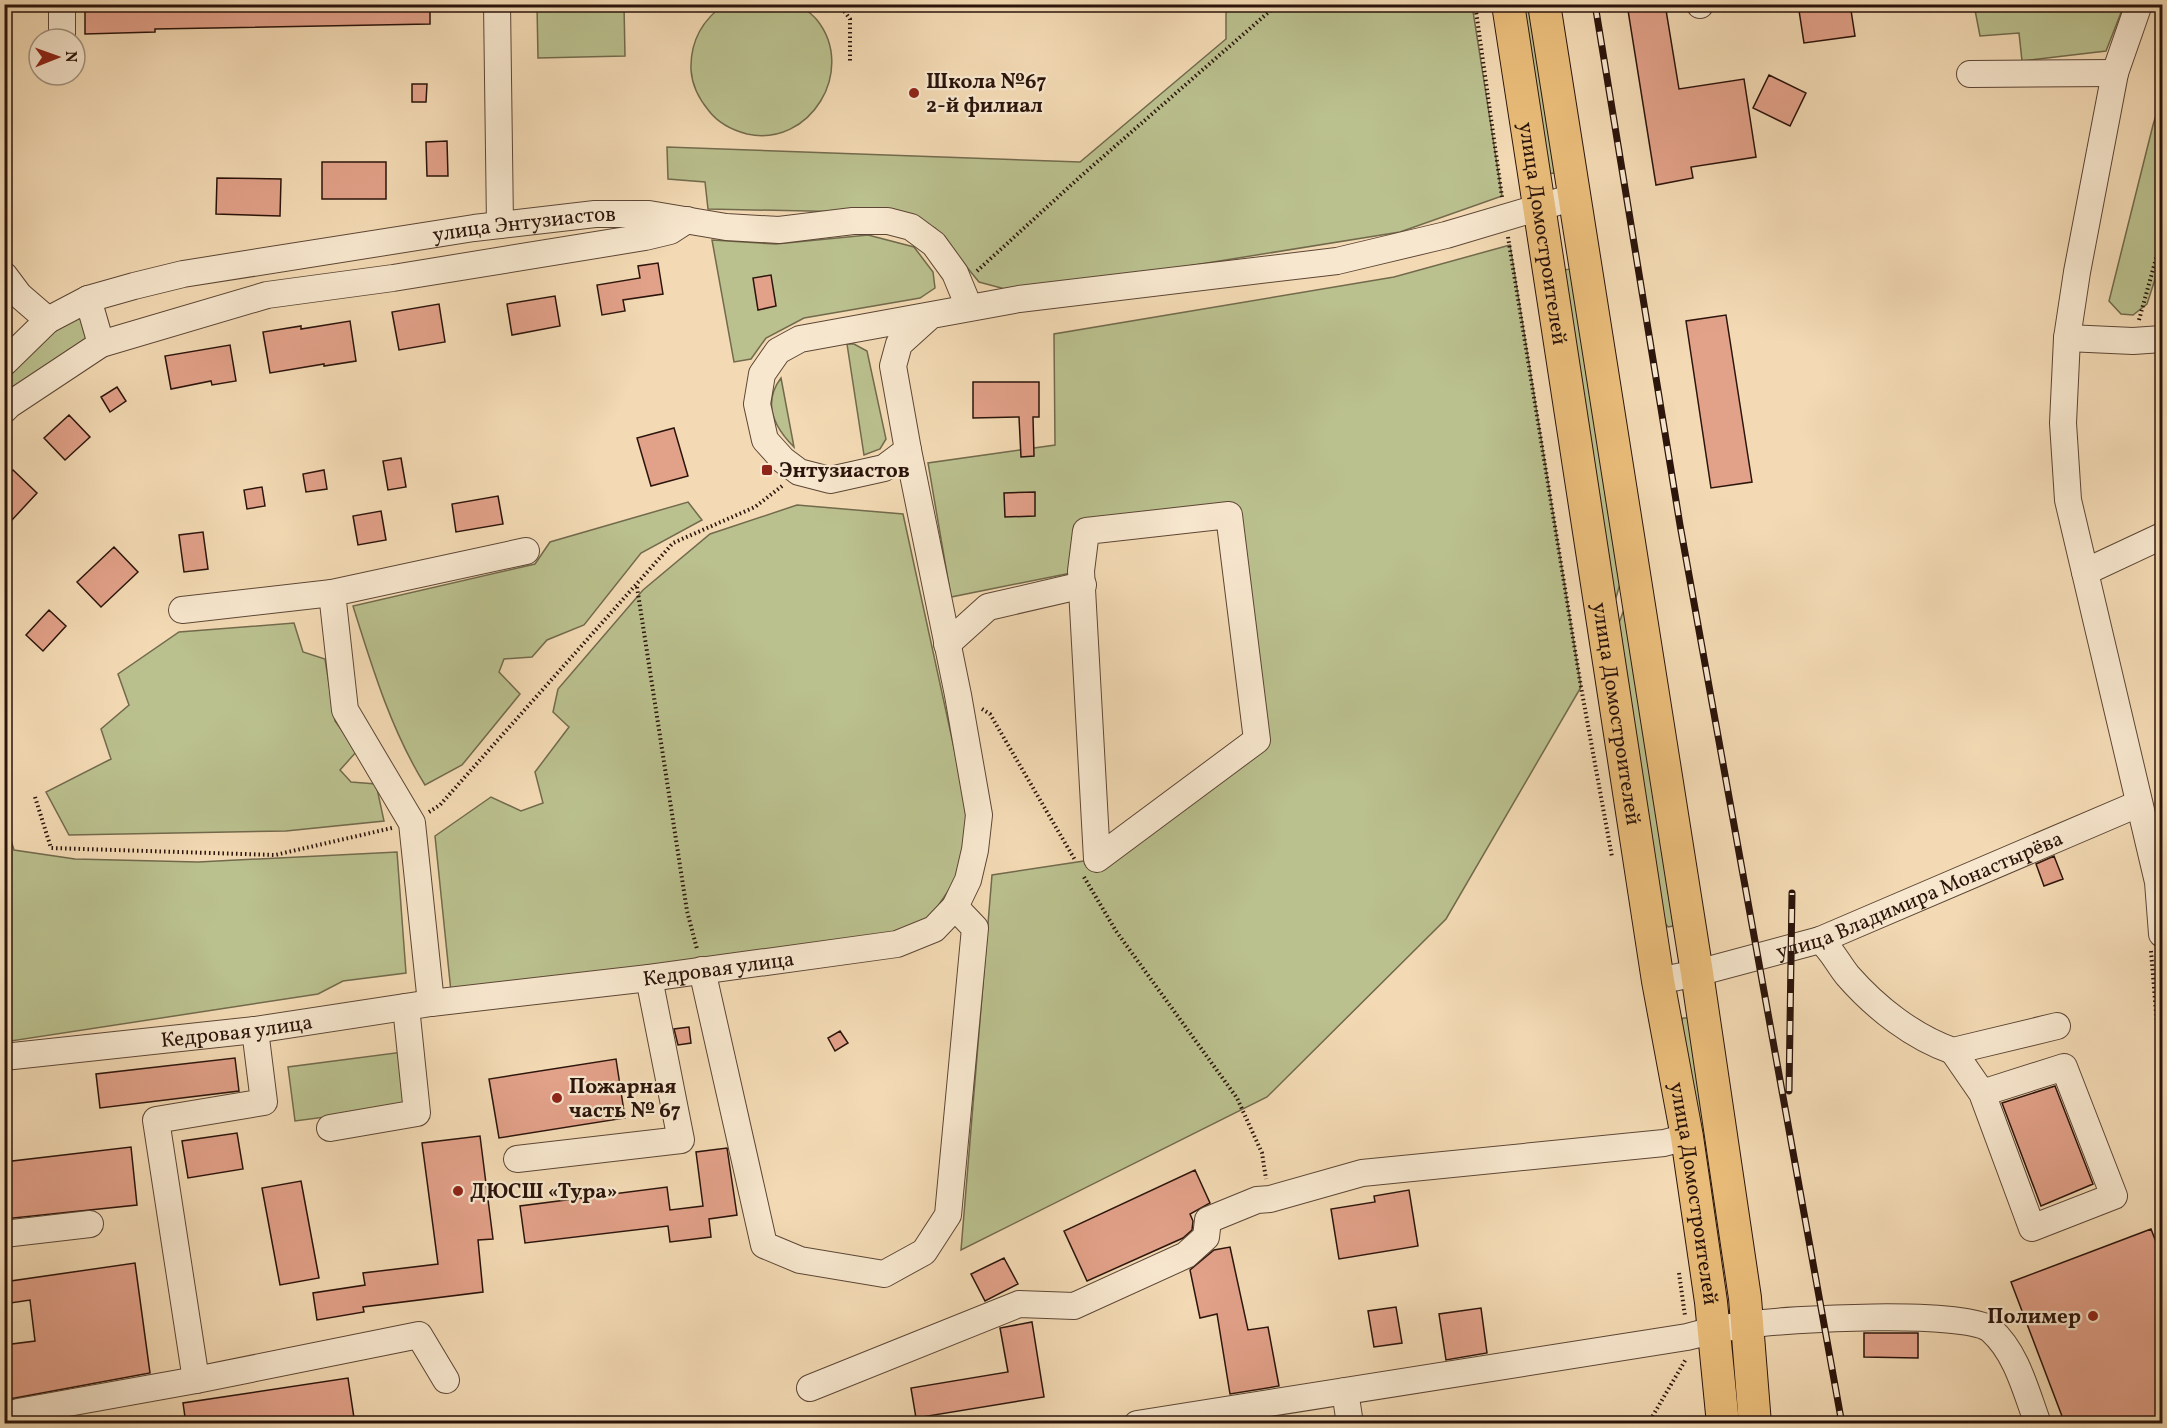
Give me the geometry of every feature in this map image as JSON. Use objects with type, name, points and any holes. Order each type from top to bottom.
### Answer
[{"type":"main road","name":"улица Домостроителей","points":[[1508,4],[1658,981],[1686,1137],[1701,1334],[1722,1424]]},
{"type":"main road","name":"улица Домостроителей","points":[[1544,4],[1697,973],[1745,1298],[1755,1424]]},
{"type":"street","points":[[62,4],[62,27]]},
{"type":"street","points":[[496,4],[500,225]]},
{"type":"street","points":[[2139,4],[2115,73],[2077,272],[2067,338],[2063,423],[2068,500],[2158,882],[2157,941]]},
{"type":"street","points":[[1970,74],[2115,73]]},
{"type":"street","points":[[908,450],[884,468],[830,480],[799,472],[783,460],[765,440],[757,404],[762,374],[778,351],[800,339],[930,316],[965,297],[1337,261],[1446,235],[1574,197]]},
{"type":"street","name":"улица Энтузиастов","points":[[4,363],[48,320],[88,299],[183,274],[500,225],[595,214],[649,214],[726,227],[779,230],[853,221],[888,220],[911,227],[934,244],[955,273],[965,297]]},
{"type":"street","points":[[6,405],[101,344],[267,294],[393,278],[645,237],[670,231],[687,220]]},
{"type":"street","points":[[386,243],[393,278]]},
{"type":"street","points":[[4,275],[19,295],[48,320]]},
{"type":"street","points":[[88,299],[101,344]]},
{"type":"street","name":"Кедровая улица","points":[[4,1057],[255,1030],[431,1003],[649,978],[897,944],[934,929],[955,907],[968,880],[975,850],[979,815],[958,695],[893,366],[899,344],[930,316]]},
{"type":"street","points":[[2067,338],[2163,339]]},
{"type":"street","points":[[1229,515],[1257,740],[1097,859],[1083,585],[1081,571],[1086,531],[1229,515]]},
{"type":"street","points":[[2085,572],[2163,536]]},
{"type":"street","points":[[182,610],[332,593],[526,551]]},
{"type":"street","points":[[947,644],[988,607],[1083,585]]},
{"type":"street","points":[[332,593],[345,710],[412,823],[431,1003]]},
{"type":"street","name":"улица Владимира Монастырёва","points":[[1658,981],[1697,973],[1820,940],[2138,804]]},
{"type":"street","points":[[702,970],[764,1245],[800,1260],[884,1274],[924,1252],[948,1215],[975,928],[955,907]]},
{"type":"street","points":[[1820,940],[1829,948],[1848,975],[1882,1009],[1918,1036],[1953,1052],[1982,1093],[2032,1228],[2114,1196],[2064,1067],[1982,1093]]},
{"type":"street","points":[[517,1159],[681,1140],[649,978]]},
{"type":"street","points":[[330,1128],[417,1113],[406,1007]]},
{"type":"street","points":[[1953,1052],[2057,1026]]},
{"type":"street","points":[[196,1380],[156,1120],[264,1102],[255,1030]]},
{"type":"street","points":[[810,1388],[1019,1304],[1074,1306],[1186,1255],[1206,1237],[1208,1220],[1257,1200],[1270,1199],[1362,1173],[1664,1143],[1686,1137]]},
{"type":"street","points":[[4,1234],[90,1224]]},
{"type":"street","points":[[1137,1424],[1202,1418],[1345,1391],[1701,1334],[1747,1324],[1893,1317],[1963,1321],[1989,1329],[2009,1350],[2038,1424]]},
{"type":"street","points":[[10,1424],[18,1412],[196,1380],[419,1335],[446,1380]]},
{"type":"street","points":[[1345,1391],[1350,1424]]},
{"type":"path","points":[[839,4],[850,20],[850,63]]},
{"type":"path","points":[[965,297],[1081,176],[1278,4]]},
{"type":"path","points":[[1475,4],[1505,217],[1583,696],[1614,868]]},
{"type":"path","points":[[2133,340],[2163,237]]},
{"type":"path","points":[[35,797],[51,848],[275,855],[412,823],[440,805],[673,543],[755,507],[799,472]]},
{"type":"path","points":[[637,586],[687,911],[702,970]]},
{"type":"path","points":[[958,695],[990,714],[1116,931],[1237,1098],[1262,1153],[1270,1199]]},
{"type":"path","points":[[2157,941],[2163,1085]]},
{"type":"path","points":[[1679,1270],[1701,1334]]},
{"type":"path","points":[[1648,1424],[1690,1353],[1691,1365]]},
{"type":"green space","points":[[725,4],[800,5],[817,20],[828,40],[832,61],[829,82],[821,101],[807,117],[790,129],[770,135],[736,131],[717,120],[699,97],[694,87],[691,70],[695,41],[710,17]]},
{"type":"green space","points":[[537,5],[624,5],[625,56],[538,58]]},
{"type":"green space","points":[[1226,5],[1472,5],[1502,196],[1400,232],[1020,293],[979,282],[935,228],[901,213],[708,209],[705,182],[668,179],[667,147],[1080,162],[1226,39]]},
{"type":"green space","points":[[1519,5],[1531,5],[1556,168],[1554,173],[1548,174]]},
{"type":"green space","points":[[1974,5],[2124,5],[2106,51],[2022,61],[2019,33],[1980,36]]},
{"type":"green space","points":[[2162,96],[2162,244],[2157,273],[2147,304],[2133,315],[2121,314],[2109,301]]},
{"type":"green space","points":[[868,235],[914,247],[933,272],[935,288],[920,298],[804,318],[766,338],[751,359],[734,362],[712,240],[776,244]]},
{"type":"green space","points":[[1510,245],[1581,687],[1446,919],[1267,1097],[961,1250],[992,875],[1097,859],[1257,740],[1229,515],[1087,530],[1081,571],[951,597],[928,463],[1055,445],[1054,334],[1394,277]]},
{"type":"green space","points":[[1570,269],[1622,577],[1615,601],[1564,270]]},
{"type":"green space","points":[[82,308],[92,337],[13,392],[5,391],[5,377],[47,333]]},
{"type":"green space","points":[[847,344],[854,344],[867,351],[886,439],[880,449],[864,455]]},
{"type":"green space","points":[[781,378],[794,447],[776,423],[771,406],[775,387]]},
{"type":"green space","points":[[688,502],[702,520],[641,553],[584,625],[547,640],[532,657],[504,659],[499,672],[520,694],[462,765],[425,785],[392,720],[353,606],[535,564],[550,542]]},
{"type":"green space","points":[[797,505],[903,514],[971,826],[955,881],[925,925],[888,938],[451,992],[435,836],[491,797],[521,811],[543,803],[535,772],[569,727],[553,712],[558,689],[643,590],[710,534]]},
{"type":"green space","points":[[1627,601],[1675,920],[1673,926],[1668,927],[1664,922],[1619,623]]},
{"type":"green space","points":[[294,623],[303,652],[325,659],[335,721],[357,751],[340,770],[351,782],[376,784],[384,821],[286,831],[69,835],[46,792],[111,759],[101,729],[129,705],[118,674],[179,632]]},
{"type":"green space","points":[[5,821],[14,850],[75,859],[198,862],[397,852],[406,973],[343,981],[318,994],[11,1041],[4,1006]]},
{"type":"green space","points":[[1683,1018],[1689,1018],[1724,1253],[1719,1253],[1680,1024]]},
{"type":"green space","points":[[403,1052],[410,1106],[295,1121],[288,1067]]},
{"type":"building","points":[[85,4],[430,4],[430,24],[155,29],[155,32],[87,34],[87,27],[85,27]]},
{"type":"building","points":[[1627,4],[1665,4],[1679,89],[1744,79],[1756,157],[1691,167],[1693,178],[1656,185]]},
{"type":"building","points":[[1798,4],[1850,4],[1855,36],[1804,43]]},
{"type":"building","points":[[1769,75],[1806,93],[1790,126],[1753,108]]},
{"type":"building","points":[[412,84],[427,84],[426,102],[412,102]]},
{"type":"building","points":[[447,141],[448,176],[427,176],[426,142]]},
{"type":"building","points":[[322,162],[386,162],[386,199],[322,199]]},
{"type":"building","points":[[217,178],[281,179],[280,216],[216,214]]},
{"type":"building","points":[[658,263],[663,294],[623,300],[625,311],[602,315],[597,285],[640,278],[638,266]]},
{"type":"building","points":[[771,275],[776,306],[758,310],[753,278]]},
{"type":"building","points":[[555,296],[560,326],[512,335],[507,304]]},
{"type":"building","points":[[439,304],[445,342],[399,350],[392,312]]},
{"type":"building","points":[[1726,315],[1752,482],[1711,488],[1686,321]]},
{"type":"building","points":[[350,321],[356,361],[270,373],[263,332]]},
{"type":"building","points":[[230,345],[236,381],[212,385],[211,381],[171,389],[165,356]]},
{"type":"building","points":[[973,382],[1039,382],[1039,417],[1033,417],[1034,456],[1021,457],[1019,417],[973,418]]},
{"type":"building","points":[[117,387],[126,401],[110,412],[101,397]]},
{"type":"building","points":[[69,415],[90,437],[65,460],[44,438]]},
{"type":"building","points":[[674,428],[688,476],[651,486],[637,438]]},
{"type":"building","points":[[401,458],[406,487],[388,490],[383,461]]},
{"type":"building","points":[[13,470],[37,493],[12,520],[4,512],[4,478]]},
{"type":"building","points":[[324,470],[327,489],[306,492],[303,474]]},
{"type":"building","points":[[262,487],[265,506],[247,509],[244,490]]},
{"type":"building","points":[[1035,492],[1035,516],[1005,517],[1004,493]]},
{"type":"building","points":[[498,496],[503,524],[456,532],[452,504]]},
{"type":"building","points":[[381,511],[386,540],[358,545],[353,516]]},
{"type":"building","points":[[203,532],[208,569],[184,572],[179,535]]},
{"type":"building","points":[[114,547],[138,572],[101,607],[77,582]]},
{"type":"building","points":[[49,610],[66,626],[43,651],[26,635]]},
{"type":"building","points":[[2054,856],[2063,879],[2044,886],[2036,864]]},
{"type":"building","points":[[689,1027],[691,1043],[678,1045],[674,1029]]},
{"type":"building","points":[[840,1031],[848,1043],[835,1051],[828,1038]]},
{"type":"building","points":[[235,1058],[239,1091],[100,1108],[96,1074]]},
{"type":"building","name":"Пожарная часть № 67","points":[[616,1059],[625,1118],[499,1138],[489,1079]]},
{"type":"building","points":[[2055,1086],[2093,1184],[2041,1206],[2002,1103]]},
{"type":"building","points":[[237,1133],[243,1169],[188,1178],[182,1141]]},
{"type":"building","points":[[480,1136],[493,1239],[478,1240],[483,1292],[363,1307],[364,1312],[317,1320],[313,1293],[365,1285],[363,1273],[438,1264],[422,1143]]},
{"type":"building","points":[[131,1147],[137,1205],[4,1219],[4,1162]]},
{"type":"building","points":[[727,1148],[737,1215],[709,1219],[711,1237],[670,1242],[668,1226],[525,1243],[520,1206],[667,1187],[670,1210],[703,1206],[696,1152]]},
{"type":"building","points":[[1195,1170],[1210,1203],[1190,1214],[1193,1221],[1192,1230],[1183,1238],[1087,1281],[1064,1231]]},
{"type":"building","points":[[301,1181],[319,1278],[280,1285],[262,1188]]},
{"type":"building","points":[[1409,1190],[1418,1246],[1339,1259],[1331,1209],[1375,1202],[1374,1196]]},
{"type":"building","name":"Полимер","points":[[2151,1229],[2163,1260],[2163,1424],[2065,1424],[2011,1282]]},
{"type":"building","points":[[1230,1247],[1248,1330],[1268,1327],[1279,1386],[1230,1394],[1217,1314],[1200,1318],[1190,1270],[1214,1250]]},
{"type":"building","points":[[1004,1258],[1018,1284],[985,1301],[971,1274]]},
{"type":"building","points":[[135,1263],[150,1373],[4,1400],[4,1345],[35,1341],[30,1300],[4,1304],[4,1282]]},
{"type":"building","points":[[1396,1307],[1402,1343],[1374,1347],[1368,1311]]},
{"type":"building","points":[[1481,1308],[1487,1353],[1446,1360],[1439,1314]]},
{"type":"building","points":[[1032,1322],[1044,1397],[916,1418],[911,1388],[1008,1372],[1000,1328]]},
{"type":"building","points":[[1864,1333],[1918,1333],[1918,1358],[1864,1357]]},
{"type":"building","points":[[348,1378],[354,1418],[320,1424],[186,1424],[183,1403]]},
{"type":"railway","points":[[1595,4],[1680,525],[1842,1424]]},
{"type":"railway","points":[[1789,1091],[1792,893]]},
{"type":"place","name":"Школа №67 2-й филиал","points":[[914,93]]},
{"type":"place","name":"Энтузиастов","points":[[767,470]]},
{"type":"place","name":"Пожарная часть № 67","points":[[557,1098]]},
{"type":"place","name":"ДЮСШ «Тура»","points":[[458,1191]]},
{"type":"place","name":"Полимер","points":[[2093,1316]]}]
